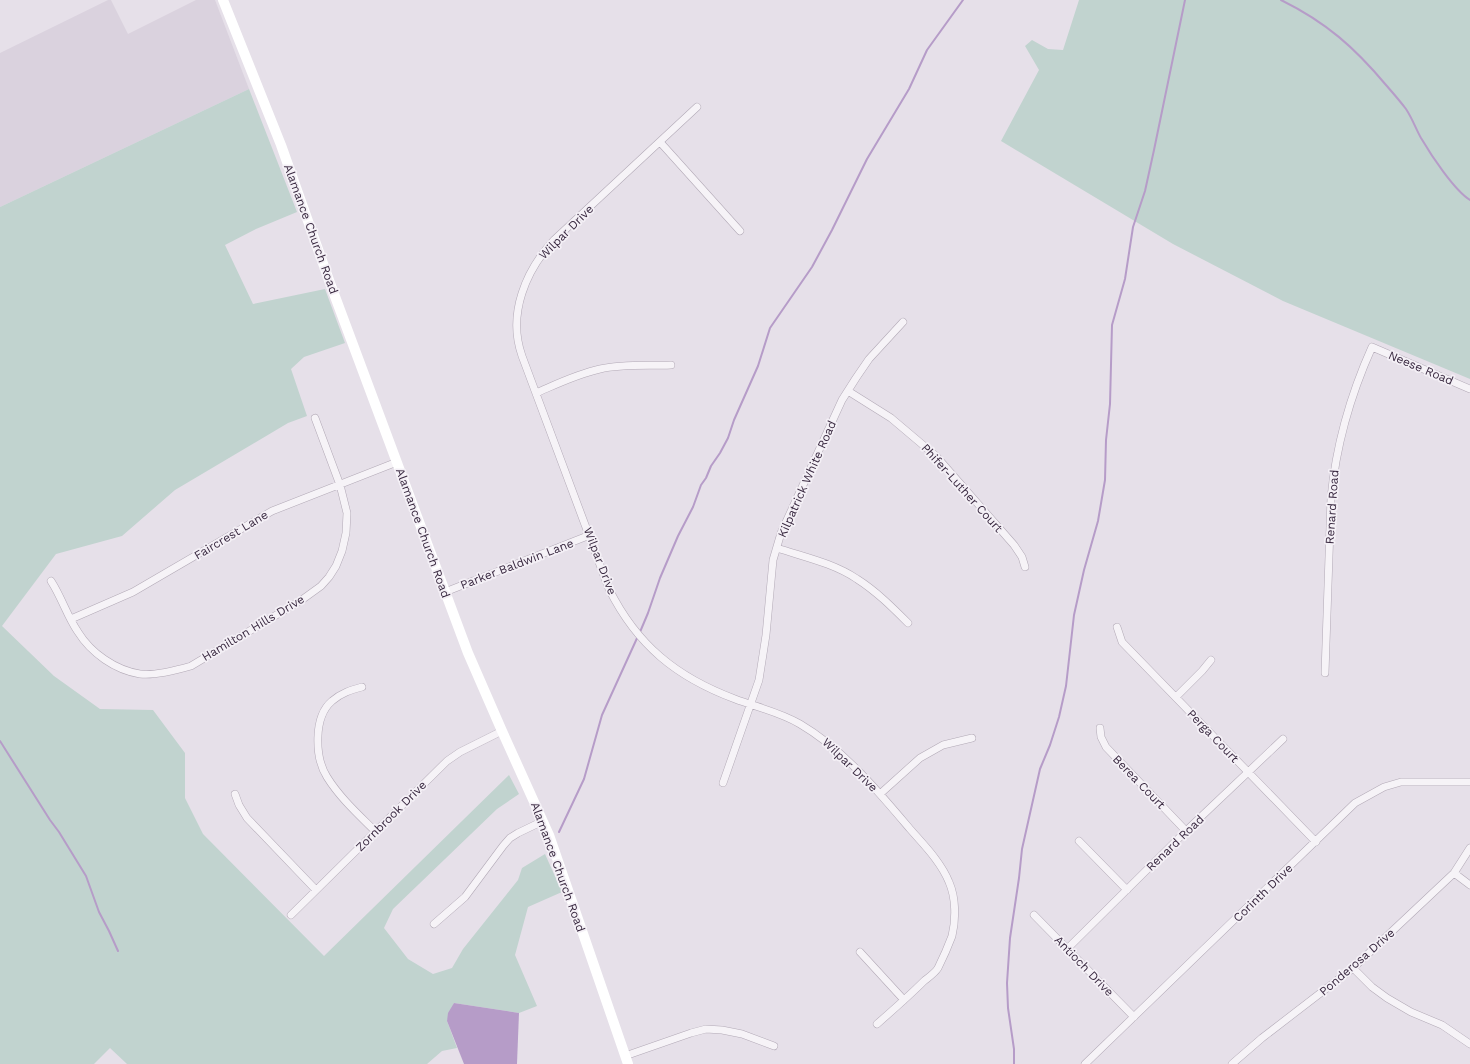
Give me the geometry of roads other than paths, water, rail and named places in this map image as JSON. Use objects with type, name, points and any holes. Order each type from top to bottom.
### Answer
[{"type":"main road","name":"Alamance Church Road","points":[[223,0],[281,145],[330,283],[468,653],[543,821],[563,873],[627,1060]]},
{"type":"street","name":"Wilpar Drive","points":[[697,107],[554,240],[539,257],[530,272],[519,302],[517,329],[520,351],[609,589],[630,624],[647,644],[667,663],[685,676],[735,699],[751,703],[798,722],[820,736],[839,751],[880,794],[936,860],[949,883],[955,909],[952,936],[937,968],[878,1024]]},
{"type":"street","points":[[660,142],[740,231]]},
{"type":"street","name":"Kilpatrick White Road","points":[[723,783],[759,680],[764,657],[773,560],[781,533],[832,420],[848,391],[869,359],[903,322]]},
{"type":"street","name":"Neese Road","points":[[1372,347],[1470,389]]},
{"type":"street","name":"Renard Road","points":[[1325,673],[1333,476],[1338,447],[1349,405],[1372,347]]},
{"type":"street","points":[[536,393],[576,376],[601,369],[671,365]]},
{"type":"street","name":"Phifer-Luther Court","points":[[848,391],[891,418],[936,456],[1014,545],[1022,558],[1025,567]]},
{"type":"street","name":"Hamilton Hills Drive","points":[[51,581],[60,594],[78,633],[92,649],[101,657],[122,669],[141,674],[170,671],[191,666],[303,599],[321,586],[329,577],[342,551],[346,533],[347,513],[340,485],[315,418]]},
{"type":"street","name":"Faircrest Lane","points":[[71,618],[133,592],[272,510],[397,462]]},
{"type":"street","name":"Parker Baldwin Lane","points":[[445,592],[590,536]]},
{"type":"street","points":[[776,548],[827,564],[856,578],[873,589],[908,623]]},
{"type":"street","name":"Perga Court","points":[[1117,627],[1122,642],[1316,842]]},
{"type":"street","points":[[1176,697],[1211,660]]},
{"type":"street","points":[[362,687],[343,692],[331,702],[322,714],[318,730],[318,747],[321,764],[327,777],[346,802],[376,832]]},
{"type":"street","name":"Berea Court","points":[[1100,728],[1101,737],[1106,748],[1186,831]]},
{"type":"street","name":"Zornbrook Drive","points":[[292,915],[447,761],[460,752],[502,731]]},
{"type":"street","points":[[880,794],[920,758],[943,745],[972,738]]},
{"type":"street","name":"Renard Road","points":[[1067,949],[1186,831],[1283,739]]},
{"type":"street","name":"Corinth Drive","points":[[1085,1064],[1355,804],[1384,787],[1401,782],[1470,782]]},
{"type":"street","points":[[235,794],[247,818],[316,890]]},
{"type":"street","points":[[434,924],[465,897],[510,838],[543,821]]},
{"type":"street","points":[[1079,841],[1127,890]]},
{"type":"street","name":"Ponderosa Drive","points":[[1232,1064],[1262,1038],[1353,968],[1454,873],[1470,848]]},
{"type":"street","points":[[1454,873],[1470,885]]},
{"type":"street","name":"Antioch Drive","points":[[1034,914],[1134,1017]]},
{"type":"street","points":[[860,952],[904,1000]]},
{"type":"street","points":[[1353,968],[1372,988],[1387,998],[1411,1012],[1442,1025],[1470,1044]]},
{"type":"street","points":[[627,1060],[691,1033],[706,1030],[722,1030],[742,1034],[774,1046]]},
{"type":"waterway","points":[[640,632],[660,578],[678,536],[693,507],[701,485],[728,438],[734,420],[758,366],[770,328],[812,267],[867,159],[909,89],[927,50],[963,0]]},
{"type":"waterway","points":[[1014,1064],[1014,1049],[1008,1008],[1007,983],[1010,938],[1022,849],[1040,769],[1059,717],[1066,686],[1074,615],[1084,570],[1098,521],[1105,480],[1106,440],[1110,404],[1112,325],[1125,279],[1133,227],[1145,191],[1185,0]]},
{"type":"waterway","points":[[1281,0],[1297,8],[1326,27],[1363,59],[1406,109],[1421,138],[1437,162],[1450,180],[1470,200]]},
{"type":"waterway","points":[[559,832],[584,779],[602,715],[638,636]]},
{"type":"waterway","points":[[0,741],[86,876],[99,912],[118,951]]}]
